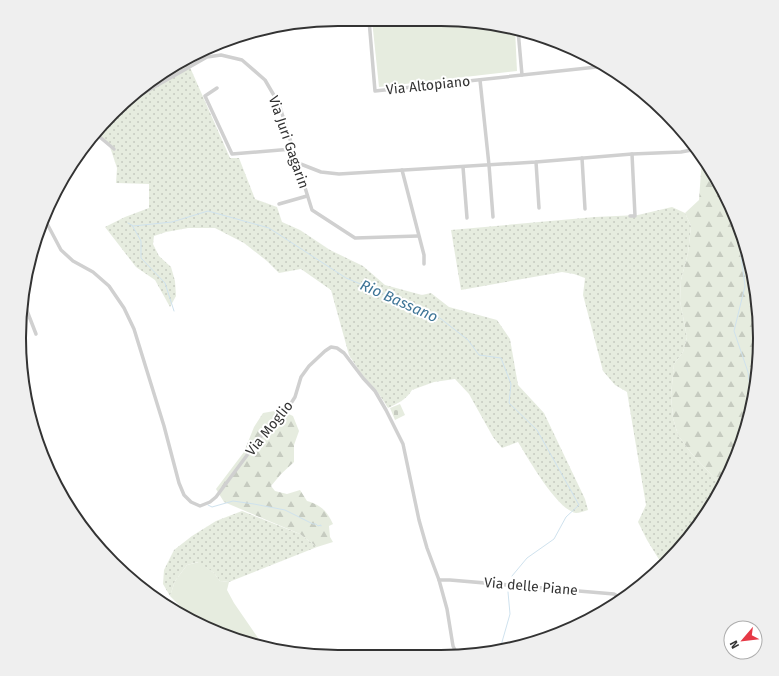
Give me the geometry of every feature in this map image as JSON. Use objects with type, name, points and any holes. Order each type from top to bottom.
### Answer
[{"type":"street","name":"Via Altopiano","points":[[370,26],[375,91],[595,67]]},
{"type":"street","points":[[519,36],[522,75]]},
{"type":"street","name":"Via Juri Gagarin","points":[[144,94],[201,60],[221,55],[242,60],[265,80],[279,104],[312,210],[355,238],[418,236]]},
{"type":"street","name":"Via Altopiano","points":[[480,80],[493,217]]},
{"type":"street","points":[[217,88],[205,96],[232,154],[292,149]]},
{"type":"street","points":[[99,137],[114,149]]},
{"type":"street","points":[[298,163],[321,172],[339,174],[681,152],[690,150]]},
{"type":"street","points":[[630,216],[635,216],[632,154]]},
{"type":"street","points":[[582,158],[585,209]]},
{"type":"street","points":[[536,162],[539,208]]},
{"type":"street","points":[[463,166],[467,218]]},
{"type":"street","points":[[402,170],[424,255],[424,264]]},
{"type":"street","points":[[279,204],[307,196]]},
{"type":"street","name":"Via Moglio","points":[[48,225],[61,250],[73,261],[93,272],[109,286],[125,310],[134,329],[164,426],[179,483],[184,495],[191,502],[200,506],[205,505],[216,497],[268,427],[288,408],[295,397],[301,377],[309,366],[324,351],[331,347],[344,353],[375,391],[403,444],[419,520],[447,609],[455,649]]},
{"type":"street","points":[[28,312],[36,334]]},
{"type":"street","name":"Via delle Piane","points":[[439,580],[457,580],[614,594],[616,595]]},
{"type":"green space","points":[[373,26],[461,27],[502,32],[515,35],[517,71],[379,87]]},
{"type":"green space","points":[[192,63],[189,65],[230,158],[239,158],[255,199],[277,207],[282,222],[300,230],[330,250],[363,266],[385,285],[422,295],[431,293],[449,307],[497,320],[510,339],[518,385],[544,413],[585,499],[588,510],[576,513],[568,510],[560,503],[536,471],[518,442],[502,448],[493,437],[469,394],[455,379],[434,382],[412,390],[404,399],[388,408],[377,391],[362,375],[349,355],[331,290],[301,269],[279,273],[267,261],[244,243],[215,228],[188,228],[166,232],[154,236],[153,244],[159,256],[171,267],[175,281],[176,296],[170,307],[155,280],[136,267],[105,227],[125,217],[149,208],[149,184],[116,183],[117,168],[110,147],[98,138],[117,117],[148,90]]},
{"type":"green space","points":[[701,167],[721,200],[736,238],[747,277],[752,318],[752,358],[747,399],[736,438],[718,482],[691,453],[678,435],[673,418],[671,396],[674,364],[683,352],[687,337],[680,301],[681,280],[688,253],[691,226],[685,213],[699,200]]},
{"type":"green space","points":[[672,207],[685,213],[691,226],[688,253],[681,280],[680,301],[687,337],[683,352],[674,364],[671,396],[673,418],[678,435],[691,453],[718,482],[689,528],[660,561],[638,522],[646,505],[627,392],[615,385],[603,371],[583,295],[585,278],[562,272],[461,290],[451,230],[595,217],[638,215]]},
{"type":"green space","points":[[400,404],[405,415],[395,420],[390,408]]},
{"type":"green space","points":[[280,410],[293,416],[299,431],[294,445],[294,462],[271,486],[275,491],[287,494],[300,490],[307,501],[316,504],[323,509],[333,524],[329,526],[330,537],[333,542],[317,547],[300,534],[224,502],[216,489],[244,452],[254,427],[263,413]]},
{"type":"green space","points":[[242,511],[300,534],[317,547],[229,582],[220,581],[214,573],[198,562],[187,565],[175,581],[170,596],[163,584],[164,570],[174,550],[192,536],[216,521]]},
{"type":"green space","points":[[199,562],[214,573],[220,581],[229,582],[227,590],[234,603],[259,640],[200,618],[182,608],[170,596],[175,581],[187,565]]},
{"type":"waterway","name":"Rio Bassano","points":[[128,223],[133,226],[172,222],[208,211],[269,228],[346,278],[436,315],[468,340],[479,355],[501,358],[511,384],[509,403],[537,430],[579,505],[566,517],[554,539],[527,558],[512,576]]},
{"type":"waterway","points":[[132,225],[141,241],[141,258],[165,283],[174,311]]},
{"type":"waterway","points":[[741,253],[745,286],[734,331],[748,372],[749,383]]},
{"type":"waterway","points":[[208,505],[212,507],[233,501],[254,504],[285,510],[313,524],[321,526]]},
{"type":"waterway","name":"Rio Bassano","points":[[501,644],[510,614],[508,592]]}]
